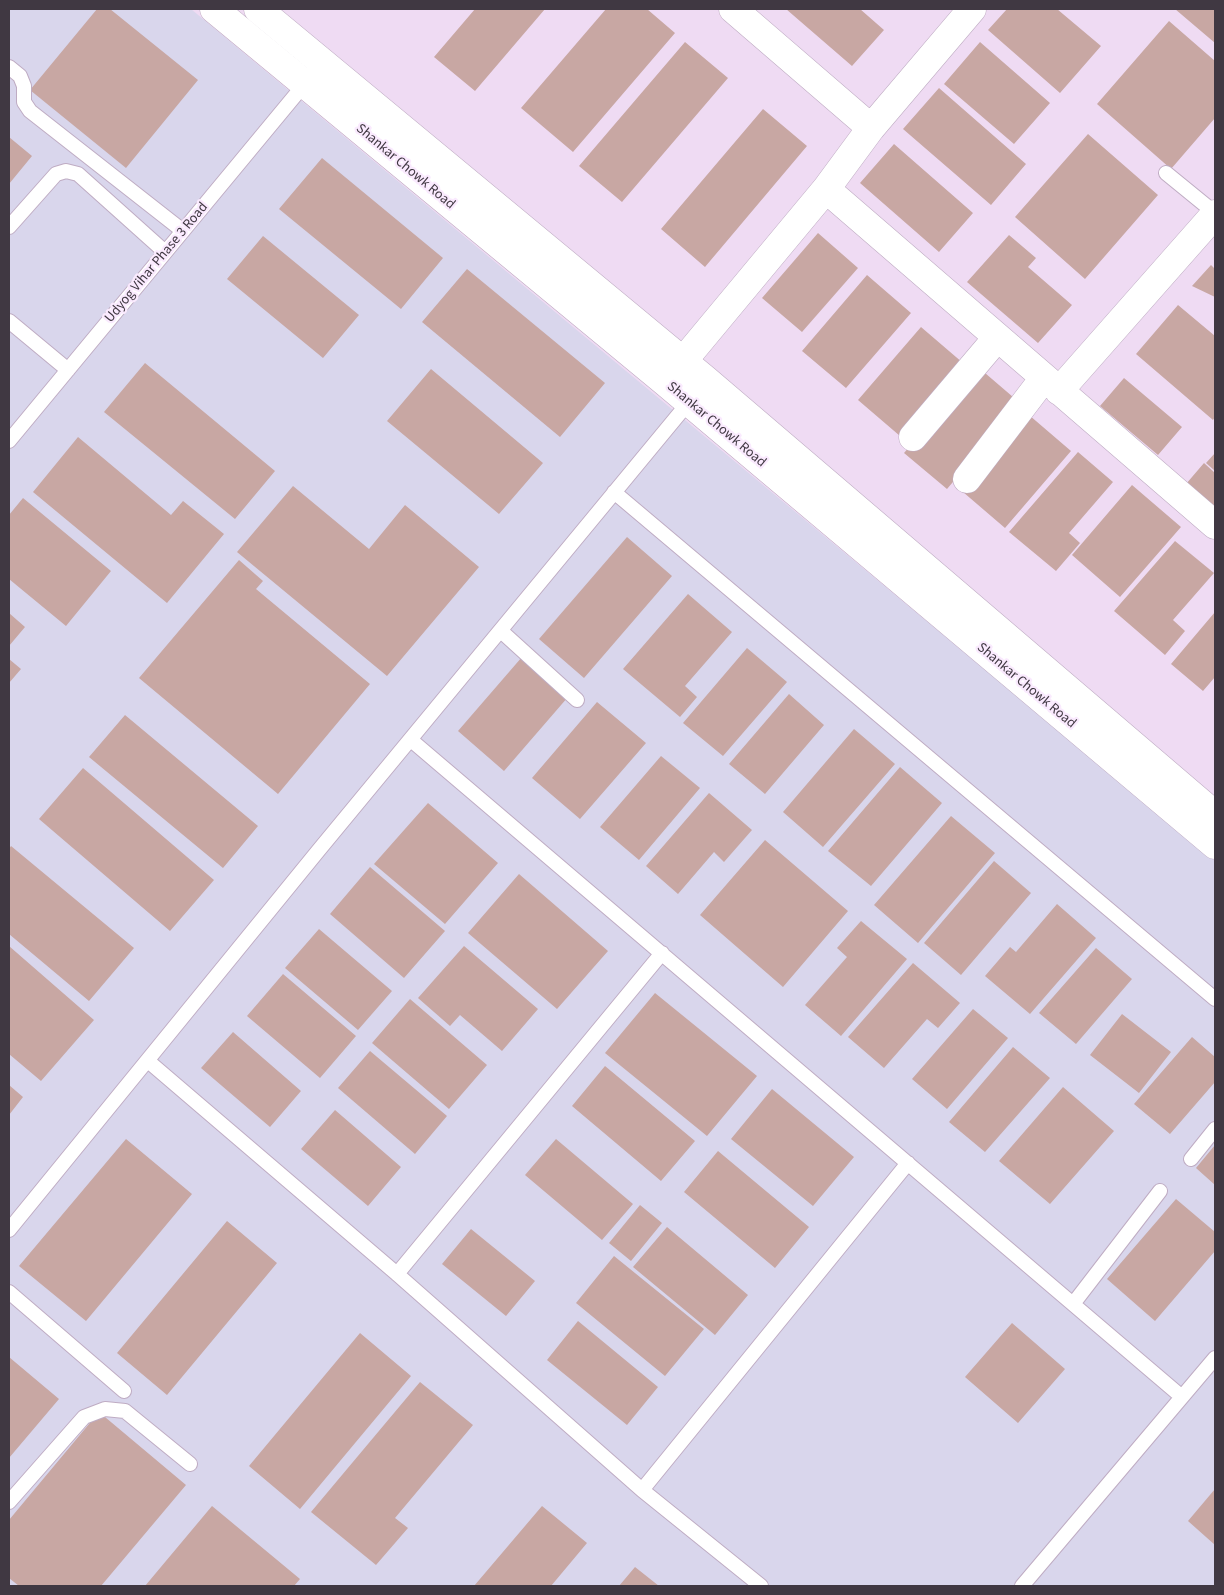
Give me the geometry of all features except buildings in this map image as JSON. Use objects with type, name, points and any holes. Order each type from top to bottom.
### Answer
[{"type":"main road","name":"Shankar Chowk Road","points":[[214,9],[689,402],[1215,846]]},
{"type":"main road","name":"Shankar Chowk Road","points":[[258,9],[683,361],[1215,815]]},
{"type":"main road","points":[[733,9],[871,128]]},
{"type":"main road","points":[[683,361],[826,189],[871,128],[972,9]]},
{"type":"main road","points":[[826,189],[1215,525]]},
{"type":"main road","points":[[967,479],[1051,385],[1215,213]]},
{"type":"main road","points":[[913,437],[997,338]]},
{"type":"lane","name":"Udyog Vihar Phase 3 Road","points":[[9,441],[322,63]]},
{"type":"lane","points":[[9,67],[20,76],[24,86],[24,102],[30,112],[183,231]]},
{"type":"lane","points":[[9,227],[56,174],[66,171],[78,174],[166,252]]},
{"type":"lane","points":[[1166,173],[1215,213]]},
{"type":"lane","points":[[9,321],[68,370]]},
{"type":"lane","points":[[9,1230],[689,402]]},
{"type":"lane","points":[[614,492],[1215,999]]},
{"type":"lane","points":[[501,631],[577,700]]},
{"type":"lane","points":[[411,740],[1182,1397]]},
{"type":"lane","points":[[397,1274],[662,953]]},
{"type":"lane","points":[[148,1060],[397,1274],[642,1490],[761,1586]]},
{"type":"lane","points":[[1191,1159],[1215,1129]]},
{"type":"lane","points":[[642,1490],[908,1163]]},
{"type":"lane","points":[[1074,1304],[1160,1191]]},
{"type":"lane","points":[[9,1292],[124,1391]]},
{"type":"lane","points":[[1022,1586],[1215,1358]]},
{"type":"lane","points":[[9,1502],[84,1417],[105,1409],[125,1411],[190,1464]]},
{"type":"shaded area","points":[[9,9],[191,9],[1215,861],[1215,1586],[9,1586]]}]
